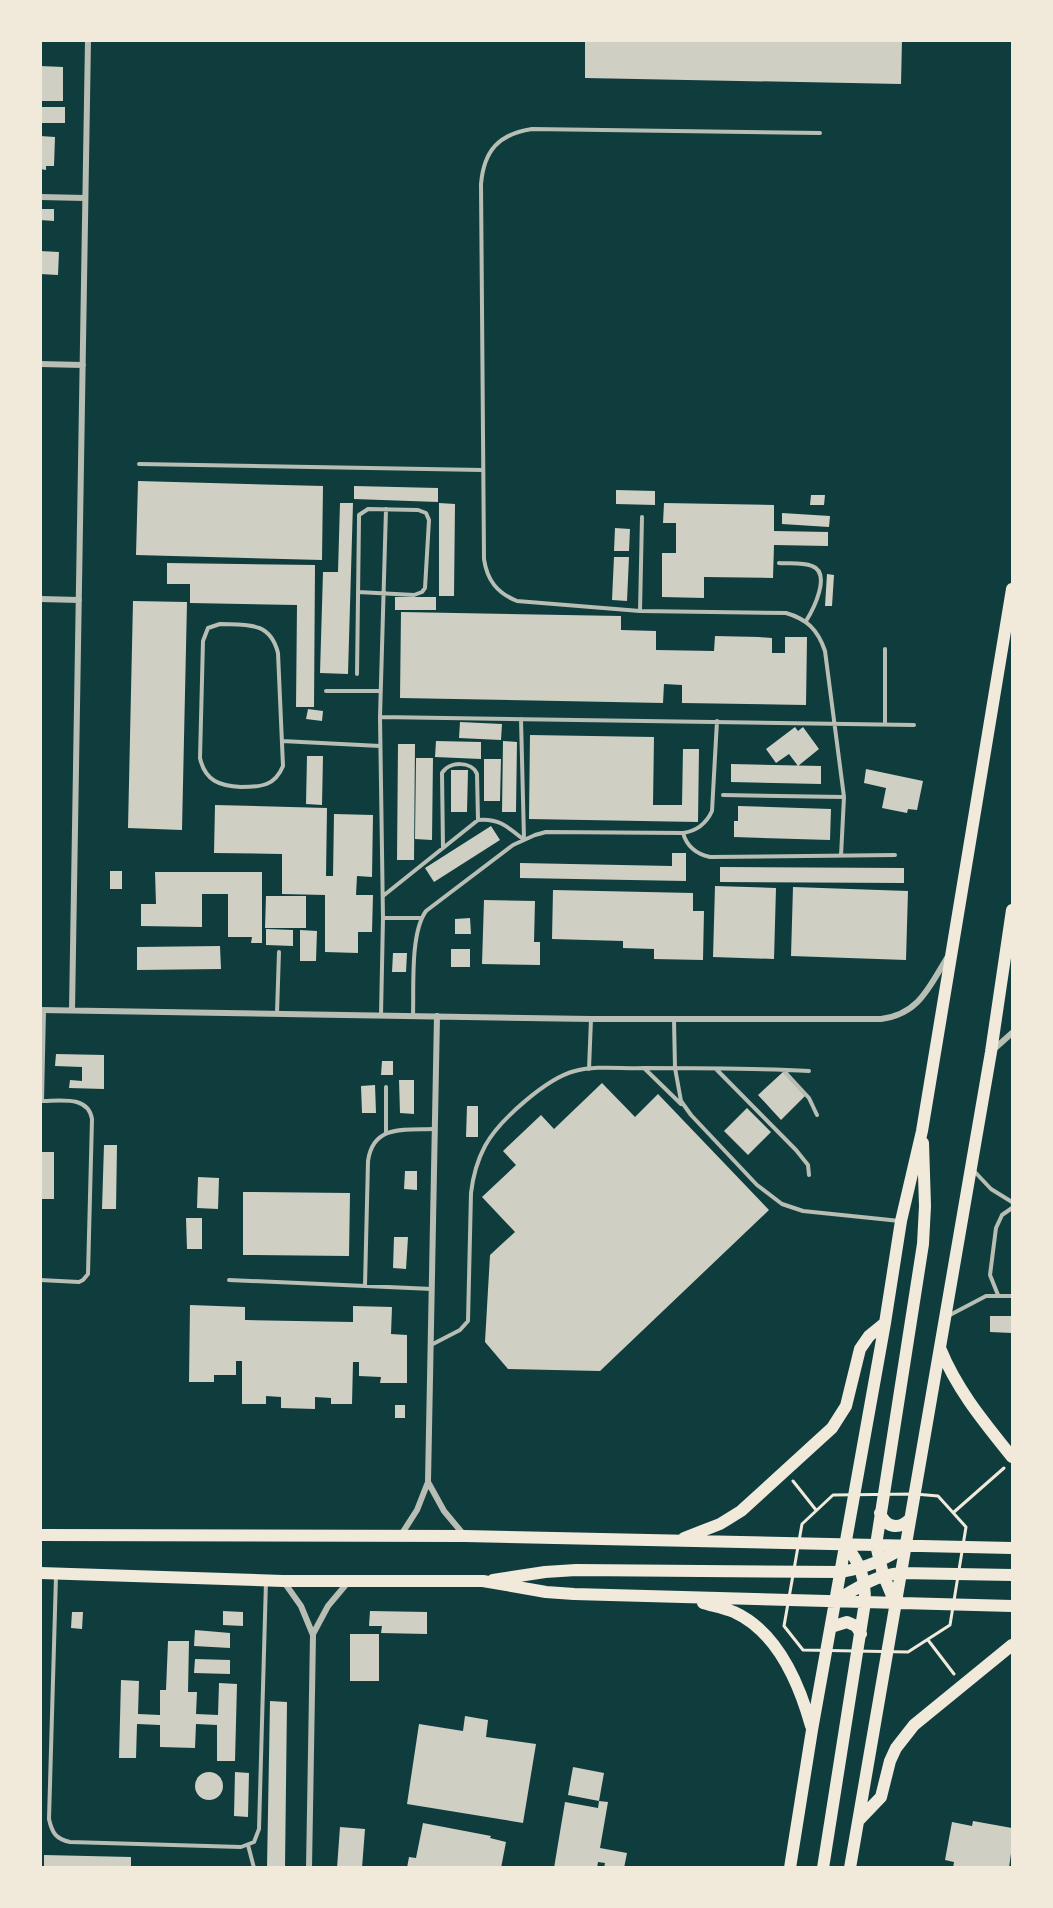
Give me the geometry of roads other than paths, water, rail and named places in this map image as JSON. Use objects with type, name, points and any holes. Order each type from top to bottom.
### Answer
[{"type":"main road","points":[[790,1868],[901,1221],[922,1131],[1012,589]]},
{"type":"main road","points":[[850,1868],[991,1052],[1012,910]]},
{"type":"main road","points":[[896,1603],[883,1574],[876,1545],[923,1244],[925,1197],[922,1131]]},
{"type":"main road","points":[[674,1541],[720,1524],[741,1511],[823,1438],[840,1418],[849,1394],[860,1348],[869,1336],[885,1323]]},
{"type":"main road","points":[[940,1347],[957,1384],[968,1401],[1012,1457]]},
{"type":"main road","points":[[880,1513],[890,1525],[901,1526],[910,1519]]},
{"type":"main road","points":[[40,1535],[401,1535],[1012,1548]]},
{"type":"main road","points":[[823,1868],[866,1602],[862,1569],[855,1556],[845,1545]]},
{"type":"main road","points":[[40,1573],[266,1581],[483,1581],[576,1570],[840,1572],[862,1569],[906,1546]]},
{"type":"main road","points":[[835,1601],[865,1582],[883,1574],[1012,1575]]},
{"type":"main road","points":[[483,1581],[546,1592],[684,1598],[1012,1606]]},
{"type":"main road","points":[[684,1598],[733,1612],[757,1627],[786,1663],[795,1680],[812,1730]]},
{"type":"main road","points":[[831,1627],[847,1622],[856,1626],[861,1634]]},
{"type":"main road","points":[[858,1821],[881,1797],[890,1761],[904,1736],[914,1725],[1012,1645]]},
{"type":"street","points":[[72,1010],[88,40]]},
{"type":"street","points":[[40,197],[85,198]]},
{"type":"street","points":[[40,364],[83,365]]},
{"type":"street","points":[[40,599],[79,600]]},
{"type":"street","points":[[42,1010],[591,1019],[891,1018],[917,1004],[952,950]]},
{"type":"street","points":[[1005,962],[1012,973]]},
{"type":"street","points":[[401,1535],[417,1510],[428,1482],[437,1016]]},
{"type":"street","points":[[991,1052],[1012,1033]]},
{"type":"street","points":[[428,1482],[444,1511],[465,1536]]},
{"type":"street","points":[[283,1581],[301,1606],[313,1635],[309,1868]]},
{"type":"street","points":[[313,1635],[328,1606],[349,1581]]},
{"type":"lane","points":[[819,133],[532,129],[506,136],[495,145],[484,163],[481,184],[484,559],[488,578],[500,592],[508,598],[526,603],[640,611],[786,613],[806,621],[822,639],[825,651],[844,797],[841,856]]},
{"type":"lane","points":[[139,464],[483,470]]},
{"type":"lane","points":[[357,674],[358,592],[359,515],[368,508],[418,510],[426,513],[428,516],[427,584],[425,588],[418,594],[358,592]]},
{"type":"lane","points":[[381,1015],[383,918],[380,691],[386,509]]},
{"type":"lane","points":[[640,611],[642,517]]},
{"type":"lane","points":[[778,563],[809,565],[818,570],[820,591],[806,621]]},
{"type":"lane","points":[[220,624],[250,625],[269,634],[275,642],[278,653],[282,741],[283,766],[280,774],[268,785],[260,787],[226,786],[218,784],[206,773],[200,758],[203,640],[208,628],[220,624]]},
{"type":"lane","points":[[885,649],[885,724]]},
{"type":"lane","points":[[326,691],[380,691]]},
{"type":"lane","points":[[380,717],[914,725]]},
{"type":"lane","points":[[521,719],[524,840]]},
{"type":"lane","points":[[413,1016],[416,935],[420,918],[432,905],[504,852],[524,840],[546,832],[683,833],[691,832],[704,824],[712,811],[717,722]]},
{"type":"lane","points":[[282,741],[380,746]]},
{"type":"lane","points":[[443,848],[442,772],[446,767],[471,765],[475,769],[478,820]]},
{"type":"lane","points":[[723,795],[844,797]]},
{"type":"lane","points":[[382,896],[478,820],[492,819],[506,826],[524,840]]},
{"type":"lane","points":[[683,833],[692,850],[704,856],[895,855]]},
{"type":"lane","points":[[383,918],[420,918]]},
{"type":"lane","points":[[277,1014],[279,952]]},
{"type":"lane","points":[[40,1280],[79,1282],[88,1274],[92,1119],[88,1107],[83,1103],[41,1101],[42,1010]]},
{"type":"lane","points":[[674,1018],[675,1068],[679,1093],[686,1108]]},
{"type":"lane","points":[[589,1069],[591,1019]]},
{"type":"lane","points":[[644,1068],[686,1108],[757,1185],[782,1204],[809,1212],[901,1221]]},
{"type":"lane","points":[[430,1346],[460,1330],[468,1321],[471,1193],[476,1168],[486,1144],[493,1133],[536,1092],[561,1076],[589,1069],[809,1071]]},
{"type":"lane","points":[[716,1069],[803,1157],[808,1165],[809,1175]]},
{"type":"lane","points":[[783,1070],[809,1098],[817,1115]]},
{"type":"lane","points":[[386,1087],[386,1133]]},
{"type":"lane","points":[[365,1286],[368,1161],[371,1147],[386,1133],[398,1130],[435,1129]]},
{"type":"lane","points":[[970,1165],[991,1189],[1012,1202]]},
{"type":"lane","points":[[998,1295],[990,1275],[996,1228],[1002,1215],[1012,1208]]},
{"type":"lane","points":[[229,1280],[432,1289]]},
{"type":"lane","points":[[945,1318],[986,1296],[1012,1296]]},
{"type":"lane","points":[[56,1574],[49,1819],[51,1831],[59,1839],[70,1842],[241,1847],[254,1842],[259,1829],[266,1581]]},
{"type":"lane","points":[[248,1845],[254,1868]]}]
